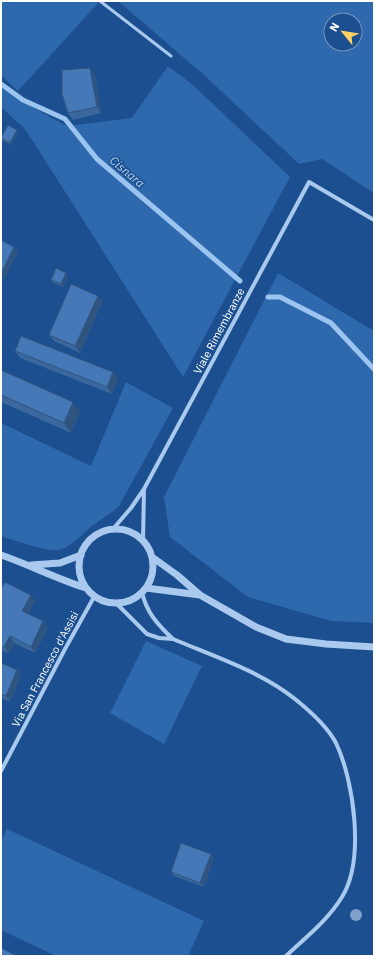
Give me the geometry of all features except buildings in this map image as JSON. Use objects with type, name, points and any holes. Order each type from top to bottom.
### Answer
[{"type":"street","name":"Viale Rimembranze","points":[[112,529],[131,508],[144,489],[309,182],[374,220]]},
{"type":"street","name":"Viale Rimembranze","points":[[143,541],[144,489]]},
{"type":"street","points":[[173,639],[154,620],[143,600],[144,590],[152,574],[152,557],[149,549],[143,541],[135,534],[124,530],[112,529],[93,537],[88,542],[81,555],[79,566],[80,578],[86,588],[94,596],[108,603],[130,600],[144,590],[200,595]]},
{"type":"street","points":[[1,555],[29,565],[61,580],[86,588]]},
{"type":"street","points":[[29,565],[60,563],[81,555]]},
{"type":"street","points":[[152,557],[177,575],[200,595],[256,627],[286,639],[326,644],[374,647]]},
{"type":"street","name":"Via San Francesco d'Assisi","points":[[1,771],[94,596]]},
{"type":"street","points":[[116,603],[147,634],[159,638],[173,639],[262,677],[295,698],[319,720],[335,742],[342,759],[351,791],[355,831],[351,874],[343,896],[327,918],[286,956]]},
{"type":"lane","points":[[100,1],[171,56]]},
{"type":"shaded area","points":[[1,1],[96,1],[98,3],[18,91],[1,75]]},
{"type":"shaded area","points":[[118,1],[374,1],[374,193],[322,159],[299,164],[204,75]]},
{"type":"shaded area","points":[[168,66],[193,85],[290,177],[183,377],[25,129],[1,107],[1,85],[17,99],[67,126],[132,118]]},
{"type":"shaded area","points":[[278,273],[374,331],[374,623],[331,621],[248,597],[170,537],[164,497]]},
{"type":"shaded area","points":[[126,382],[173,408],[119,506],[72,543],[59,550],[38,548],[1,536],[1,423],[91,466]]},
{"type":"shaded area","points":[[146,641],[202,666],[164,744],[110,713]]},
{"type":"shaded area","points":[[7,829],[204,921],[188,956],[56,956],[1,930],[1,841]]},
{"type":"waterway","name":"Cisnara","points":[[1,84],[23,100],[65,119],[97,159],[240,281]]},
{"type":"waterway","name":"Cisnara","points":[[268,297],[280,297],[331,323],[374,369]]}]
